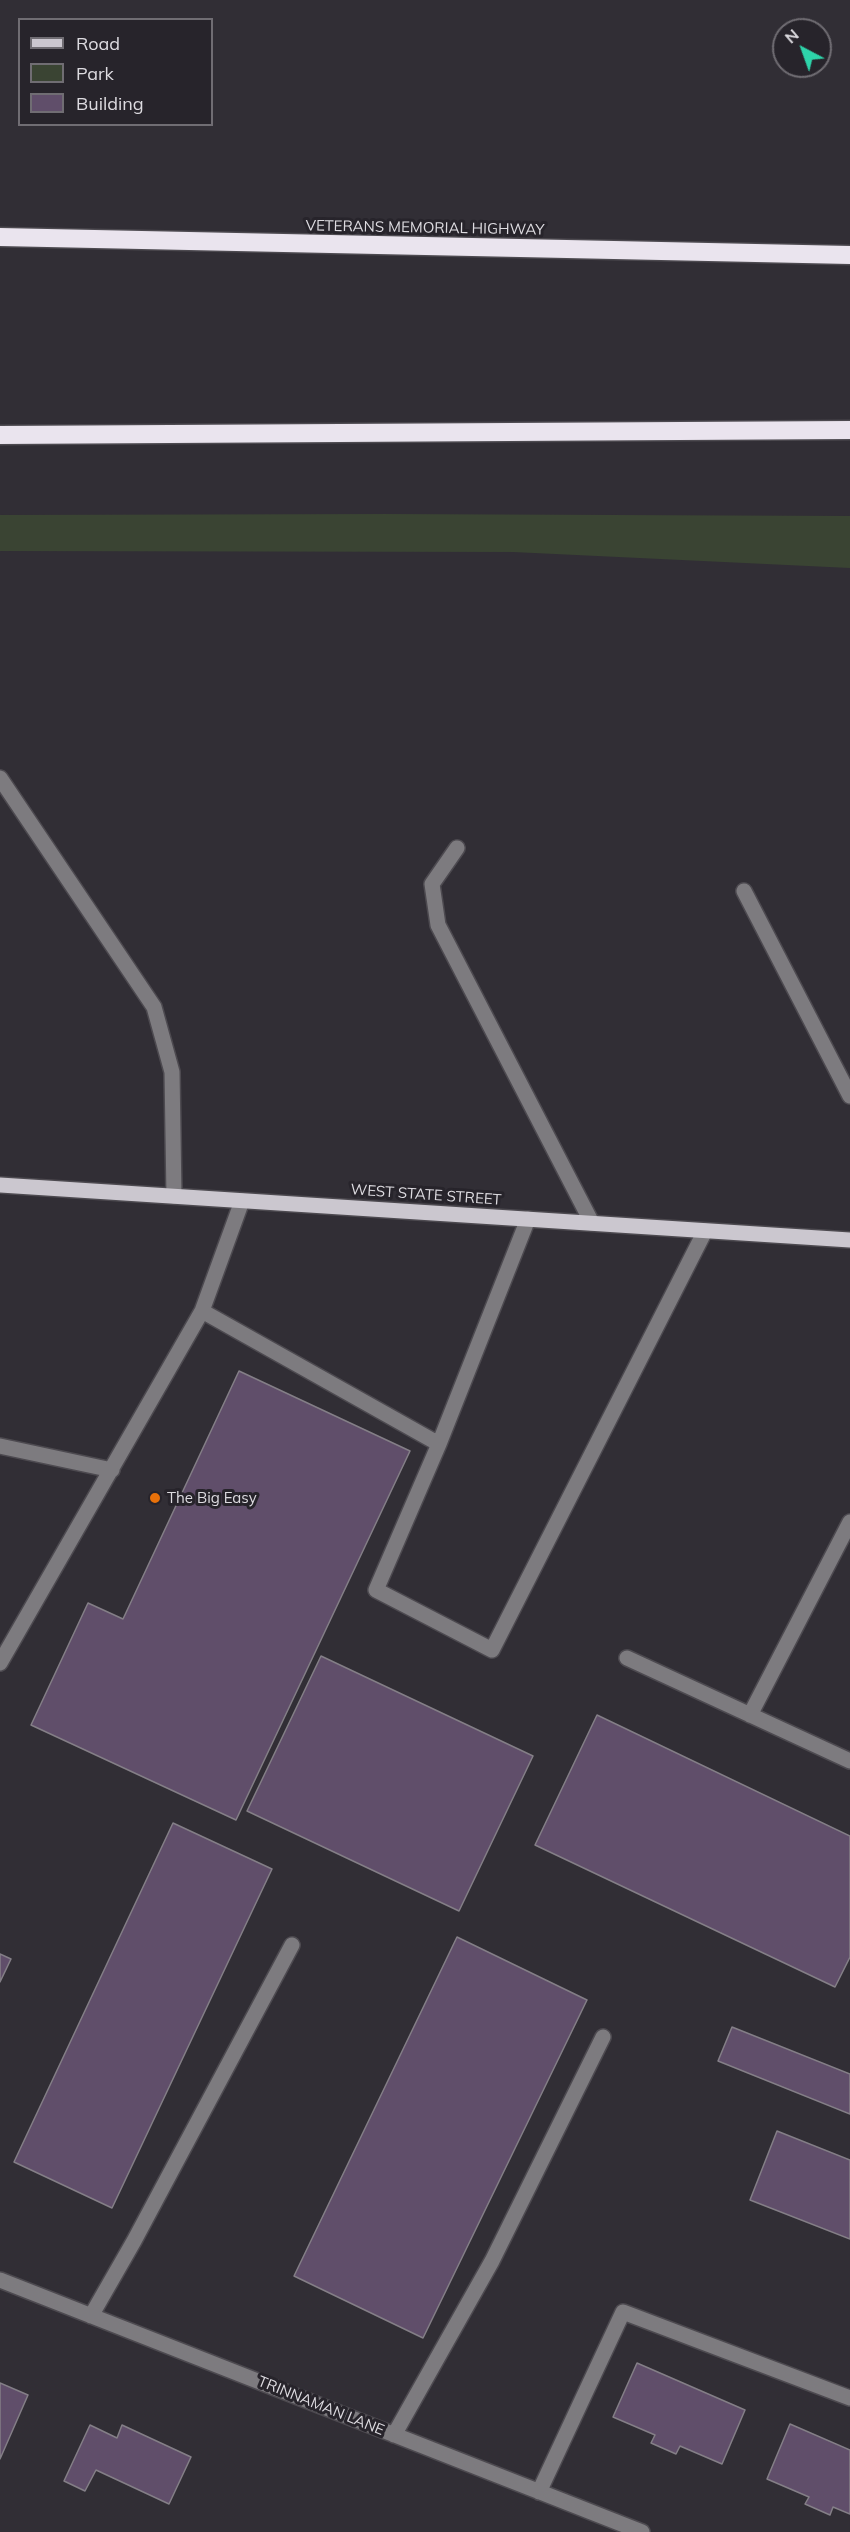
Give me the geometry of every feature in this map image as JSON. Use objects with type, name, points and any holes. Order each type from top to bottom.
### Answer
[{"type":"highway","name":"VETERANS MEMORIAL HIGHWAY","points":[[0,237],[850,255]]},
{"type":"highway","points":[[0,435],[850,430]]},
{"type":"main road","name":"WEST STATE STREET","points":[[0,1185],[850,1240]]},
{"type":"street","points":[[0,778],[154,1007],[172,1072],[174,1196]]},
{"type":"street","points":[[457,848],[432,884],[438,925],[592,1223]]},
{"type":"street","points":[[744,891],[850,1096]]},
{"type":"street","points":[[0,1663],[202,1311],[242,1201]]},
{"type":"street","points":[[528,1219],[439,1444],[376,1590],[492,1650],[705,1231]]},
{"type":"street","points":[[202,1311],[439,1444]]},
{"type":"street","points":[[0,1446],[112,1470]]},
{"type":"street","points":[[750,1715],[850,1522]]},
{"type":"street","points":[[627,1658],[850,1761]]},
{"type":"street","points":[[91,2316],[134,2241],[292,1945]]},
{"type":"street","points":[[394,2435],[492,2261],[603,2037]]},
{"type":"street","name":"TRINNAMAN LANE","points":[[0,2280],[642,2532]]},
{"type":"street","points":[[539,2492],[623,2312],[850,2398]]},
{"type":"green space","points":[[0,515],[850,516],[850,568],[513,552],[0,551]]},
{"type":"building","points":[[239,1371],[410,1451],[236,1820],[31,1725],[88,1603],[123,1619]]},
{"type":"building","points":[[321,1656],[533,1756],[459,1911],[247,1811]]},
{"type":"building","points":[[597,1715],[850,1836],[850,1957],[835,1987],[535,1845]]},
{"type":"building","points":[[173,1823],[272,1869],[112,2208],[14,2162]]},
{"type":"building","points":[[457,1937],[587,2000],[423,2338],[294,2276]]},
{"type":"building","points":[[0,1954],[11,1959],[0,1982]]},
{"type":"building","points":[[732,2027],[850,2074],[850,2114],[718,2061]]},
{"type":"building","points":[[777,2131],[850,2160],[850,2239],[750,2200]]},
{"type":"building","points":[[637,2363],[745,2410],[722,2464],[680,2446],[676,2454],[651,2443],[655,2435],[613,2417]]},
{"type":"building","points":[[0,2383],[28,2395],[0,2459]]},
{"type":"building","points":[[790,2424],[850,2450],[850,2514],[833,2507],[830,2515],[805,2504],[809,2497],[767,2479]]},
{"type":"building","points":[[90,2425],[117,2438],[122,2425],[191,2457],[169,2504],[96,2470],[85,2491],[64,2481]]},
{"type":"place","name":"The Big Easy","points":[[155,1498]]}]
